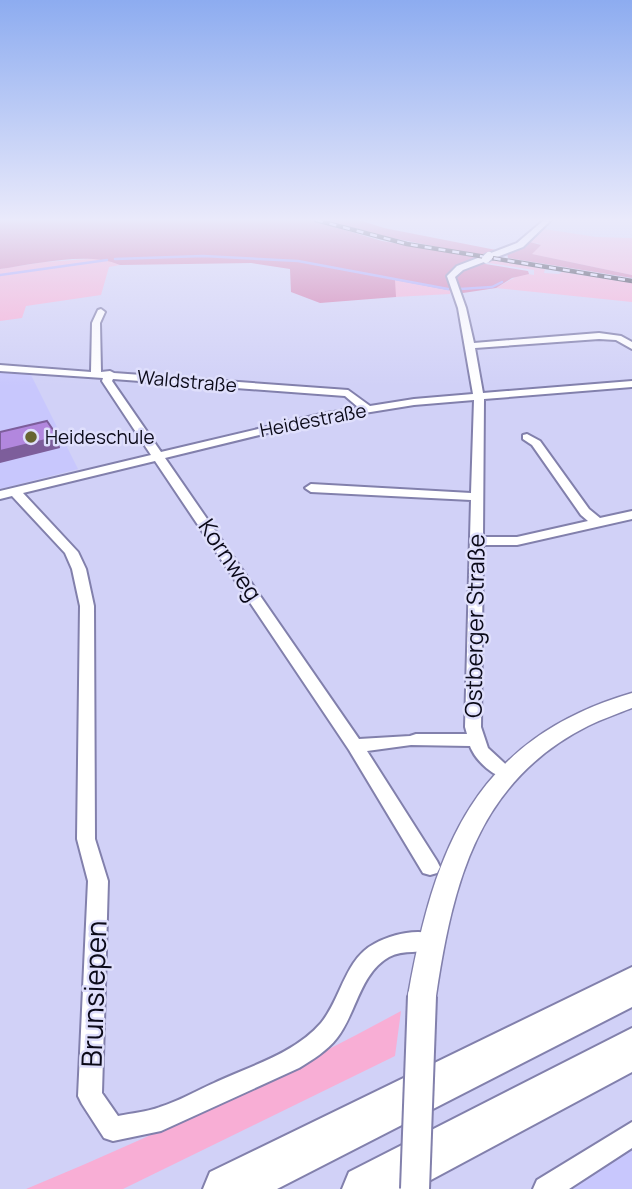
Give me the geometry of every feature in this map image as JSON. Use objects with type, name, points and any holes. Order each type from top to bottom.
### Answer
[{"type":"highway","points":[[227,1189],[632,986]]},
{"type":"highway","points":[[366,1189],[632,1049]]},
{"type":"street","name":"Ostberger Straße","points":[[452,275],[471,346],[479,397],[473,727],[480,751],[488,761],[505,772]]},
{"type":"street","name":"Kornweg","points":[[101,312],[96,323],[103,374],[107,381],[355,746],[430,867]]},
{"type":"street","points":[[471,346],[632,336]]},
{"type":"street","points":[[618,338],[632,346]]},
{"type":"street","name":"Waldstraße","points":[[0,368],[348,393],[367,409]]},
{"type":"street","name":"Heidestraße","points":[[7,493],[277,425],[367,409],[632,384]]},
{"type":"street","points":[[527,437],[536,443],[585,512],[598,523]]},
{"type":"street","points":[[310,488],[477,497]]},
{"type":"street","name":"Brunsiepen","points":[[7,493],[65,543],[79,569],[87,606],[86,839],[98,881],[90,1097],[113,1129],[160,1119],[287,1062],[328,1033],[363,964],[373,955],[389,945],[411,941],[429,942]]},
{"type":"street","points":[[476,541],[517,541],[632,515]]},
{"type":"street","points":[[415,1189],[422,996],[429,942],[445,879],[472,820],[505,772],[564,728],[632,699]]},
{"type":"street","points":[[355,746],[410,741],[475,740]]},
{"type":"street","points":[[545,1189],[632,1135]]},
{"type":"shaded area","points":[[0,275],[107,275],[101,295],[26,306],[22,318],[0,321]]},
{"type":"shaded area","points":[[290,275],[523,275],[512,278],[496,288],[463,293],[395,280],[396,297],[320,303],[291,292]]},
{"type":"shaded area","points":[[519,275],[584,275],[632,283],[632,302],[496,288]]},
{"type":"shaded area","points":[[586,275],[632,278],[632,283]]},
{"type":"shaded area","points":[[395,280],[451,291],[450,294],[395,297]]},
{"type":"shaded area","name":"Heideschule","points":[[0,371],[30,373],[78,469],[0,489]]},
{"type":"shaded area","points":[[401,1011],[395,1056],[123,1189],[26,1189],[216,1105]]},
{"type":"shaded area","points":[[632,1143],[632,1189],[558,1189]]},
{"type":"building","points":[[47,421],[58,437],[0,451],[0,432]]},
{"type":"waterway","points":[[376,275],[448,289]]},
{"type":"waterway","points":[[460,289],[492,287],[502,282]]},
{"type":"railway","points":[[598,275],[632,281]]},
{"type":"place","name":"Heideschule","points":[[31,437]]}]
